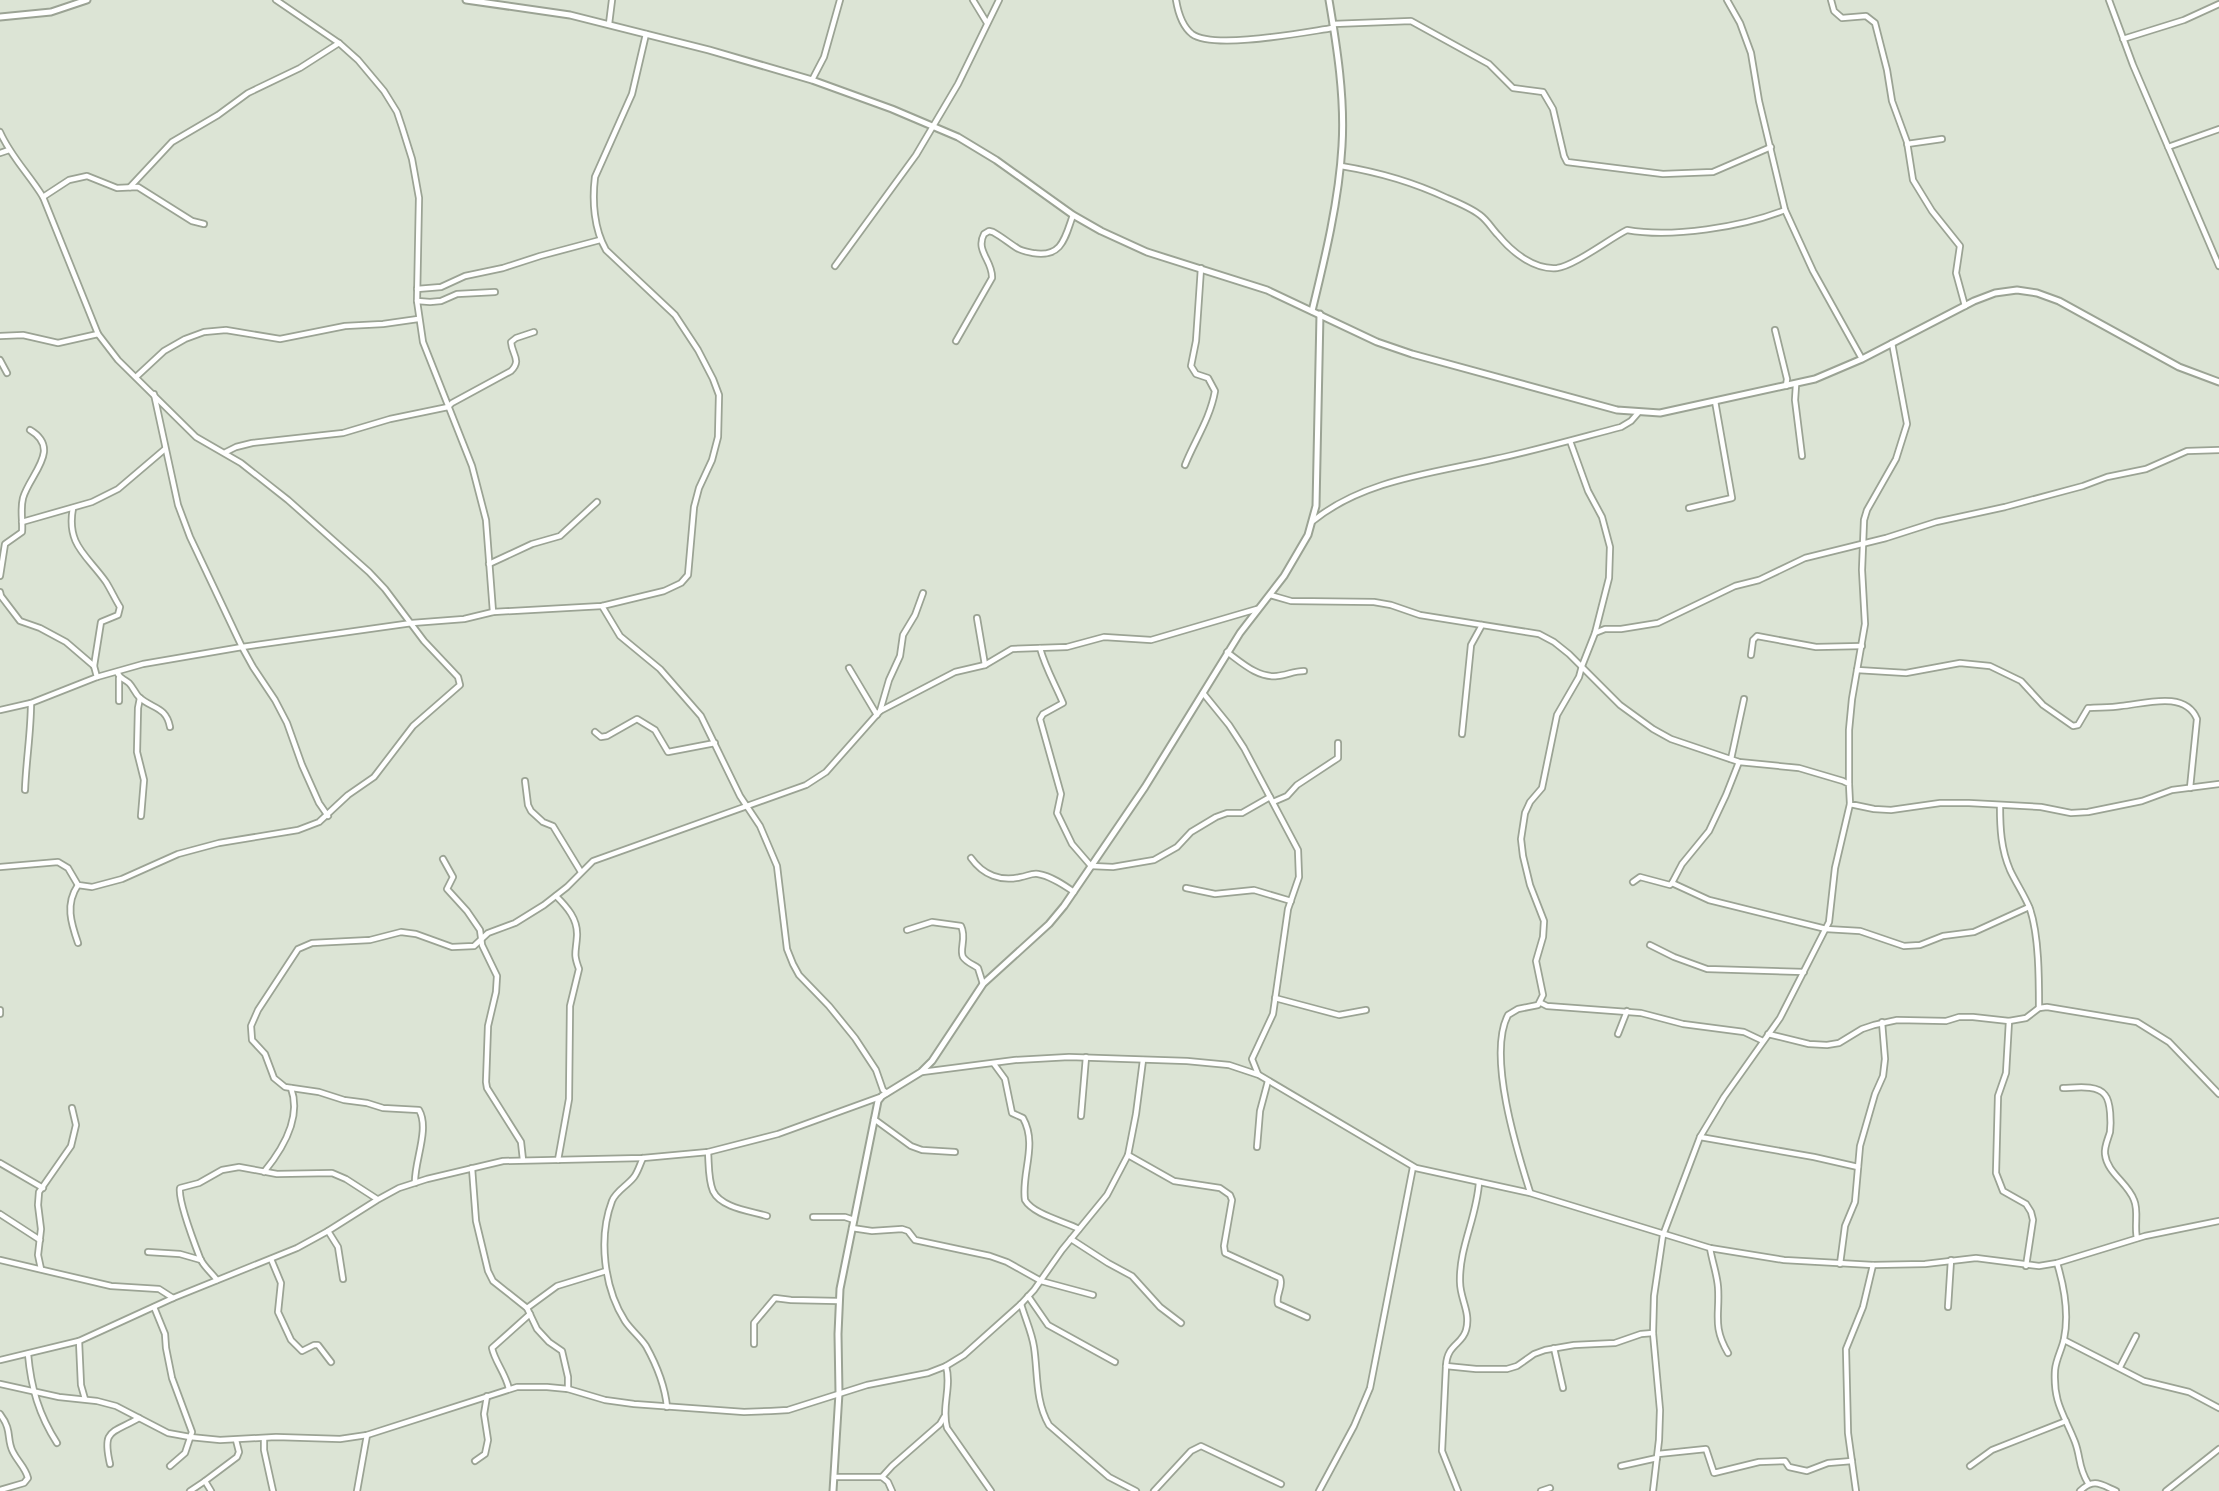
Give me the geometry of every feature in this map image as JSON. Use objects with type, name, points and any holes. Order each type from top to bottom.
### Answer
[{"type":"main road","points":[[0,17],[51,12],[87,0]]},
{"type":"main road","points":[[466,0],[541,10],[609,24],[812,80],[934,125],[987,154],[1073,215],[1147,252],[1267,290],[1377,342],[1412,354],[1638,413],[1661,413],[1815,379],[1862,359],[1965,306],[1995,293],[2017,290],[2037,293],[2089,316],[2179,367],[2219,382]]},
{"type":"main road","points":[[1312,311],[1338,190],[1340,166],[1342,123],[1329,0]]},
{"type":"main road","points":[[833,1491],[839,1393],[838,1301],[878,1101],[921,1072],[932,1061],[983,984],[1049,924],[1074,892],[1144,787],[1227,652],[1284,576],[1313,522],[1317,495],[1320,314]]},
{"type":"street","points":[[276,0],[339,43],[358,60],[384,91],[397,112],[412,159],[419,198],[418,318],[423,342],[472,466],[486,520],[493,612]]},
{"type":"street","points":[[609,24],[612,0]]},
{"type":"street","points":[[812,80],[824,57],[840,0]]},
{"type":"street","points":[[973,0],[987,23]]},
{"type":"street","points":[[835,266],[916,155],[958,83],[999,0]]},
{"type":"street","points":[[1176,0],[1179,14],[1190,33],[1210,40],[1254,38],[1333,26],[1411,21],[1489,64],[1513,88],[1543,92],[1553,109],[1567,162],[1647,173],[1713,172],[1771,147]]},
{"type":"street","points":[[1727,0],[1747,38],[1784,210],[1813,271],[1862,359]]},
{"type":"street","points":[[1831,0],[1834,11],[1842,18],[1866,16],[1875,23],[1892,101],[1908,144],[1910,169],[1916,188],[1959,242],[1956,276],[1965,306]]},
{"type":"street","points":[[2109,0],[2219,266]]},
{"type":"street","points":[[2123,39],[2185,20],[2219,5]]},
{"type":"street","points":[[0,710],[32,703],[97,677],[118,674],[143,664],[412,623],[464,619],[493,612],[602,606],[681,583],[688,575],[694,507],[715,448],[719,395],[698,350],[675,315],[606,250],[600,240],[593,190],[595,177],[632,94],[646,34]]},
{"type":"street","points":[[130,187],[172,142],[248,93],[300,68],[339,43]]},
{"type":"street","points":[[2168,147],[2219,129]]},
{"type":"street","points":[[0,132],[9,150],[43,197],[98,334],[118,360],[196,437],[225,453],[270,486],[369,572],[458,677],[460,685],[413,726],[374,777],[348,794],[328,816],[298,830],[178,854],[122,879],[92,887],[78,885]]},
{"type":"street","points":[[1908,144],[1942,139]]},
{"type":"street","points":[[0,153],[9,150]]},
{"type":"street","points":[[1340,166],[1413,183],[1471,209],[1482,216],[1516,253],[1547,267],[1558,268],[1569,264],[1627,230],[1646,233],[1727,226],[1784,210]]},
{"type":"street","points":[[43,197],[59,185],[87,176],[117,188],[146,190],[174,211],[204,224]]},
{"type":"street","points":[[956,341],[992,278],[991,267],[982,252],[984,234],[993,232],[1019,250],[1044,254],[1054,252],[1066,237],[1073,215]]},
{"type":"street","points":[[417,289],[441,287],[465,276],[600,240]]},
{"type":"street","points":[[1185,465],[1203,431],[1215,391],[1208,378],[1196,374],[1191,366],[1196,341],[1201,268]]},
{"type":"street","points":[[417,301],[441,301],[457,295],[495,292]]},
{"type":"street","points":[[136,377],[164,351],[204,332],[226,330],[280,339],[345,326],[383,324],[418,318]]},
{"type":"street","points":[[1774,330],[1787,379],[1786,386]]},
{"type":"street","points":[[225,453],[252,443],[343,433],[390,419],[448,407],[452,402],[511,371],[516,366],[517,359],[511,342],[534,332]]},
{"type":"street","points":[[0,336],[23,335],[58,343],[98,334]]},
{"type":"street","points":[[1653,1491],[1660,1410],[1653,1333],[1654,1296],[1663,1234],[1700,1137],[1716,1109],[1780,1018],[1826,929],[1830,916],[1835,868],[1850,804],[1849,730],[1865,624],[1862,544],[1867,510],[1896,459],[1908,424],[1892,343]]},
{"type":"street","points":[[0,360],[7,373]]},
{"type":"street","points":[[1796,384],[1795,400],[1802,456]]},
{"type":"street","points":[[154,394],[178,505],[190,537],[242,648],[281,711],[306,775],[328,816]]},
{"type":"street","points":[[1689,508],[1719,503],[1732,496],[1715,401]]},
{"type":"street","points":[[1313,522],[1332,507],[1399,480],[1621,427],[1638,413]]},
{"type":"street","points":[[0,576],[5,544],[22,532],[21,506],[24,494],[43,459],[40,436],[30,430]]},
{"type":"street","points":[[1530,1193],[1511,1125],[1503,1074],[1501,1034],[1503,1024],[1512,1011],[1535,1007],[1541,1003],[1543,995],[1536,961],[1543,937],[1544,921],[1530,886],[1521,839],[1526,808],[1542,788],[1545,779],[1548,749],[1557,715],[1579,677],[1595,633],[1609,578],[1610,547],[1602,517],[1588,491],[1570,441]]},
{"type":"street","points":[[22,522],[92,502],[118,489],[165,449]]},
{"type":"street","points":[[1595,633],[1605,629],[1658,623],[1735,586],[1759,580],[1797,561],[1936,522],[2005,507],[2107,477],[2146,469],[2187,451],[2219,450]]},
{"type":"street","points":[[489,564],[532,544],[560,536],[597,502]]},
{"type":"street","points":[[72,508],[73,538],[86,559],[105,581],[120,607],[118,615],[101,622],[94,666],[97,677]]},
{"type":"street","points":[[0,592],[20,621],[66,642],[94,666]]},
{"type":"street","points":[[878,713],[900,656],[903,635],[915,615],[923,593]]},
{"type":"street","points":[[1270,595],[1291,601],[1361,600],[1391,605],[1420,615],[1543,636],[1561,647],[1608,694],[1653,729],[1688,746],[1739,762],[1800,768],[1849,784]]},
{"type":"street","points":[[0,1360],[79,1341],[173,1298],[271,1259],[328,1231],[377,1200],[415,1183],[503,1161],[643,1158],[708,1152],[778,1134],[886,1094],[876,1070],[855,1038],[799,975],[793,964],[787,949],[777,866],[760,826],[746,806],[701,716],[660,670],[620,636],[602,606]]},
{"type":"street","points":[[415,1183],[415,1166],[421,1149],[422,1115],[419,1110],[383,1108],[279,1083],[274,1078],[265,1054],[252,1040],[251,1026],[258,1010],[298,949],[312,943],[370,940],[401,932],[416,934],[452,947],[474,946],[488,933],[515,923],[556,896],[593,861],[817,779],[878,713],[947,675],[985,665],[1012,649],[1067,647],[1104,637],[1151,640],[1257,609]]},
{"type":"street","points":[[977,618],[985,665]]},
{"type":"street","points":[[1462,734],[1471,645],[1482,625]]},
{"type":"street","points":[[1751,655],[1753,640],[1757,636],[1816,647],[1862,646]]},
{"type":"street","points":[[1040,648],[1044,664],[1055,682],[1062,703],[1043,713],[1040,719],[1061,794],[1057,813],[1072,844],[1091,866],[1113,867],[1154,860],[1177,847],[1191,832],[1216,817],[1247,811],[1287,796],[1297,785],[1338,758],[1338,743]]},
{"type":"street","points":[[1227,652],[1265,675],[1277,676],[1304,671]]},
{"type":"street","points":[[1857,670],[1906,673],[1960,663],[1990,666],[2021,681],[2043,705],[2073,726],[2081,721],[2088,708],[2159,701],[2177,702],[2189,708],[2197,719],[2190,788]]},
{"type":"street","points":[[849,668],[878,713]]},
{"type":"street","points":[[118,674],[140,698],[164,712],[170,727]]},
{"type":"street","points":[[118,674],[119,701]]},
{"type":"street","points":[[1202,693],[1229,725],[1298,850],[1299,877],[1291,901],[1272,1020],[1253,1054],[1253,1065],[1259,1075]]},
{"type":"street","points":[[140,698],[137,752],[144,780],[141,816]]},
{"type":"street","points":[[1731,760],[1744,699]]},
{"type":"street","points":[[25,790],[32,703]]},
{"type":"street","points":[[595,732],[601,737],[607,736],[637,719],[655,730],[668,752],[715,743]]},
{"type":"street","points":[[1672,883],[1682,864],[1709,831],[1739,762]]},
{"type":"street","points":[[525,782],[531,811],[543,822],[553,826],[581,872]]},
{"type":"street","points":[[1850,804],[1891,810],[1940,803],[2041,807],[2071,813],[2142,802],[2172,790],[2219,784]]},
{"type":"street","points":[[2000,806],[2004,850],[2009,867],[2029,907],[2039,984],[2039,1008]]},
{"type":"street","points":[[971,858],[980,868],[996,877],[1008,879],[1037,874],[1074,892]]},
{"type":"street","points":[[443,859],[453,877],[447,889],[480,930],[484,950],[495,970],[497,982],[488,1026],[486,1082],[521,1142],[523,1160]]},
{"type":"street","points":[[0,867],[58,862],[68,868],[78,885]]},
{"type":"street","points":[[1633,882],[1640,877],[1670,885],[1672,883],[1709,900],[1826,929],[1860,931],[1904,946],[1920,945],[1943,936],[1973,932],[2029,907]]},
{"type":"street","points":[[78,885],[72,895],[69,912],[78,943]]},
{"type":"street","points":[[1186,888],[1214,894],[1254,890],[1291,901]]},
{"type":"street","points":[[556,896],[568,909],[576,924],[578,935],[575,960],[579,967],[570,1006],[569,1099],[558,1160]]},
{"type":"street","points":[[907,930],[938,922],[961,926],[964,935],[962,954],[978,968],[983,984]]},
{"type":"street","points":[[1650,945],[1707,969],[1804,972]]},
{"type":"street","points":[[1275,998],[1339,1015],[1366,1010]]},
{"type":"street","points":[[1541,1003],[1547,1006],[1627,1011],[1696,1026],[1744,1032],[1763,1041]]},
{"type":"street","points":[[1768,1034],[1809,1044],[1827,1045],[1839,1043],[1882,1022],[1946,1021],[1973,1017],[2009,1021],[2026,1018],[2039,1008],[2061,1009],[2137,1022],[2169,1042],[2219,1094]]},
{"type":"street","points":[[1618,1034],[1627,1011]]},
{"type":"street","points":[[2009,1021],[2006,1073],[1998,1096],[1996,1173],[2003,1191],[2026,1204],[2031,1212],[2033,1220],[2026,1266]]},
{"type":"street","points":[[1840,1264],[1845,1226],[1855,1202],[1858,1156],[1866,1123],[1883,1076],[1885,1059],[1882,1022]]},
{"type":"street","points":[[921,1072],[1015,1060],[1086,1057],[1229,1065],[1259,1075],[1413,1167],[1530,1193],[1710,1248],[1784,1260],[1873,1265],[1925,1264],[1989,1258],[2026,1266],[2057,1264],[2137,1238],[2219,1221]]},
{"type":"street","points":[[1082,1116],[1086,1057]]},
{"type":"street","points":[[0,1384],[116,1406],[168,1433],[190,1437],[236,1440],[340,1439],[367,1435],[509,1389],[547,1387],[618,1403],[744,1412],[788,1410],[866,1385],[920,1375],[946,1366],[977,1345],[1021,1304],[1107,1195],[1128,1155],[1143,1060]]},
{"type":"street","points":[[995,1064],[1004,1079],[1012,1112],[1023,1118],[1029,1130],[1025,1200],[1037,1213],[1079,1229]]},
{"type":"street","points":[[1257,1147],[1260,1111],[1268,1081]]},
{"type":"street","points":[[264,1172],[287,1139],[294,1106],[291,1088]]},
{"type":"street","points":[[2063,1088],[2095,1089],[2108,1098],[2110,1127],[2105,1155],[2120,1181],[2133,1196],[2137,1238]]},
{"type":"street","points":[[294,1096],[299,1089]]},
{"type":"street","points":[[41,1269],[38,1255],[38,1200],[71,1146],[76,1125],[72,1108]]},
{"type":"street","points":[[874,1119],[911,1146],[922,1150],[955,1152]]},
{"type":"street","points":[[1700,1137],[1858,1167]]},
{"type":"street","points":[[708,1152],[714,1193],[733,1206],[767,1216]]},
{"type":"street","points":[[1128,1155],[1174,1181],[1220,1188],[1230,1195],[1232,1200],[1225,1253],[1280,1278],[1282,1282],[1278,1304],[1307,1317]]},
{"type":"street","points":[[643,1158],[634,1177],[612,1202],[606,1231],[607,1271],[625,1322],[651,1357],[664,1388],[667,1407]]},
{"type":"street","points":[[0,1163],[43,1188]]},
{"type":"street","points":[[272,1163],[277,1174]]},
{"type":"street","points":[[217,1280],[201,1260],[182,1207],[180,1188],[239,1167],[277,1174],[301,1172],[337,1175],[377,1200]]},
{"type":"street","points":[[1320,1491],[1338,1452],[1354,1426],[1370,1388],[1413,1167]]},
{"type":"street","points":[[472,1168],[476,1221],[488,1271],[493,1281],[527,1308],[537,1329],[562,1352],[565,1357],[568,1390]]},
{"type":"street","points":[[1458,1491],[1443,1451],[1446,1358],[1466,1330],[1467,1307],[1462,1297],[1460,1262],[1479,1182]]},
{"type":"street","points":[[0,1214],[40,1240]]},
{"type":"street","points":[[813,1217],[845,1217],[854,1220]]},
{"type":"street","points":[[852,1228],[872,1231],[902,1229],[908,1231],[915,1240],[990,1256],[1041,1281],[1093,1295]]},
{"type":"street","points":[[328,1231],[338,1247],[343,1279]]},
{"type":"street","points":[[1071,1239],[1088,1252],[1132,1276],[1160,1307],[1181,1323]]},
{"type":"street","points":[[1710,1248],[1718,1287],[1718,1331],[1728,1353]]},
{"type":"street","points":[[148,1252],[180,1254],[201,1260]]},
{"type":"street","points":[[271,1259],[281,1283],[278,1312],[291,1340],[302,1351],[318,1345],[331,1362]]},
{"type":"street","points":[[1948,1307],[1951,1260]]},
{"type":"street","points":[[0,1261],[111,1286],[159,1289],[173,1298]]},
{"type":"street","points":[[2057,1264],[2066,1316],[2064,1340],[2055,1374],[2058,1407],[2076,1443],[2081,1470],[2088,1483]]},
{"type":"street","points":[[1856,1491],[1848,1433],[1846,1349],[1863,1307],[1873,1265]]},
{"type":"street","points":[[527,1308],[557,1286],[607,1271]]},
{"type":"street","points":[[1028,1296],[1048,1325],[1115,1362]]},
{"type":"street","points":[[754,1344],[754,1323],[775,1298],[838,1301]]},
{"type":"street","points":[[1021,1304],[1032,1339],[1040,1400],[1049,1425],[1099,1470],[1136,1491]]},
{"type":"street","points":[[153,1307],[165,1334],[172,1378],[192,1432],[185,1453],[170,1466]]},
{"type":"street","points":[[509,1389],[492,1348],[530,1314]]},
{"type":"street","points":[[1446,1366],[1507,1369],[1517,1366],[1534,1354],[1554,1348],[1615,1343],[1653,1333]]},
{"type":"street","points":[[2120,1367],[2136,1336]]},
{"type":"street","points":[[2064,1340],[2144,1381],[2197,1395],[2219,1408]]},
{"type":"street","points":[[79,1341],[81,1385],[85,1399]]},
{"type":"street","points":[[1554,1348],[1563,1388]]},
{"type":"street","points":[[28,1354],[31,1384],[39,1411],[57,1443]]},
{"type":"street","points":[[946,1366],[949,1383],[945,1415],[947,1427],[991,1491]]},
{"type":"street","points":[[475,1461],[485,1454],[488,1440],[484,1414],[486,1396]]},
{"type":"street","points":[[0,1414],[9,1428],[12,1451],[25,1468],[28,1478],[24,1483],[0,1490]]},
{"type":"street","points":[[882,1477],[940,1424],[945,1415]]},
{"type":"street","points":[[110,1464],[106,1443],[108,1436],[138,1418]]},
{"type":"street","points":[[1970,1466],[1992,1450],[2066,1421]]},
{"type":"street","points":[[358,1491],[367,1435]]},
{"type":"street","points":[[264,1438],[273,1491]]},
{"type":"street","points":[[190,1491],[237,1457],[239,1452],[236,1440]]},
{"type":"street","points":[[2166,1491],[2218,1451],[2219,1442]]},
{"type":"street","points":[[1154,1491],[1191,1451],[1201,1446],[1281,1484]]},
{"type":"street","points":[[1621,1466],[1658,1456],[1706,1449],[1714,1474],[1759,1462],[1785,1461],[1789,1467],[1807,1471],[1828,1463],[1852,1461]]},
{"type":"street","points":[[834,1477],[882,1477],[892,1491]]},
{"type":"street","points":[[205,1481],[211,1491]]},
{"type":"street","points":[[2080,1491],[2088,1483],[2098,1483],[2116,1491]]},
{"type":"street","points":[[1541,1491],[1549,1488]]}]
